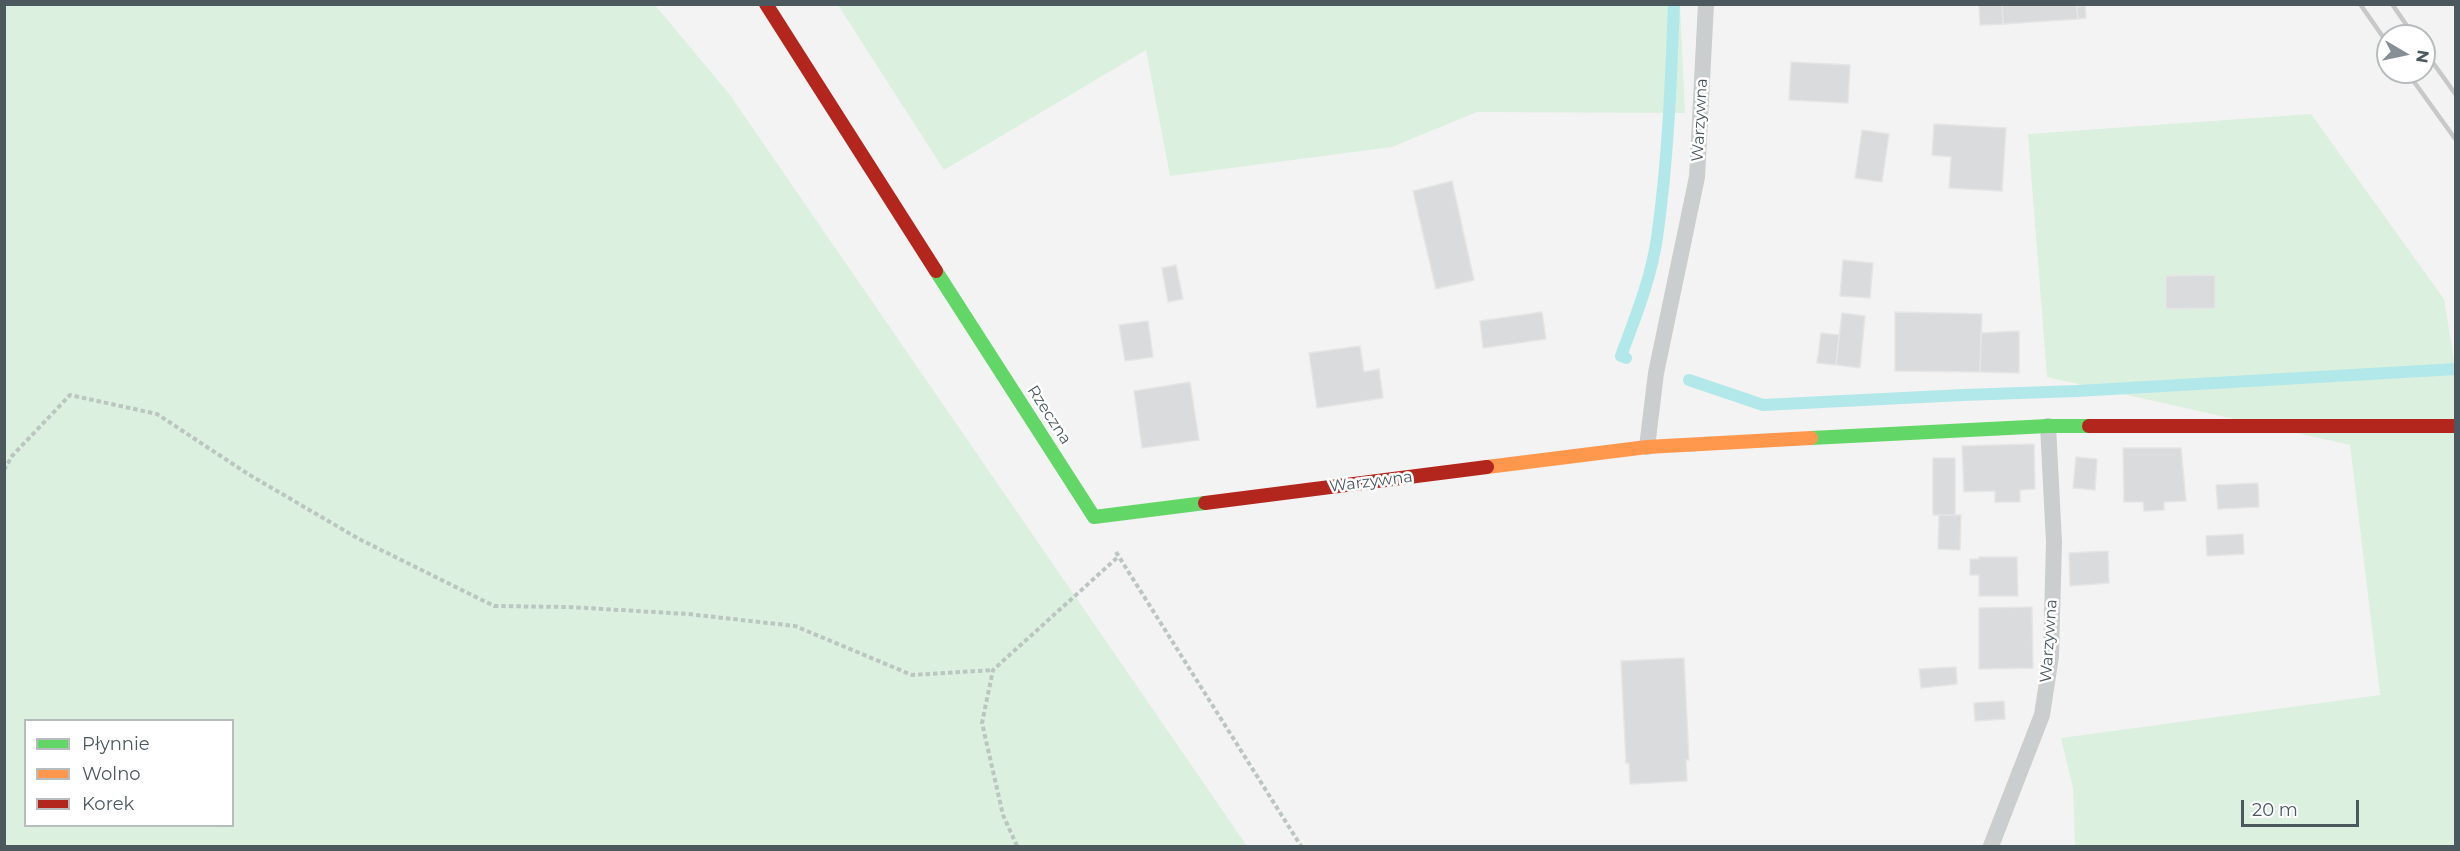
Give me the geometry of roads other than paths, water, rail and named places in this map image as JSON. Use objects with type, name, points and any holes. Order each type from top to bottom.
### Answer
[{"type":"street","name":"Rzeczna","points":[[766,4],[1094,517]]},
{"type":"street","name":"Warzywna","points":[[1094,517],[1647,447],[2048,426],[2456,426]]},
{"type":"lane","name":"Warzywna","points":[[1647,447],[1656,373],[1697,177],[1706,4]]},
{"type":"lane","name":"Warzywna","points":[[1991,846],[2042,715],[2051,656],[2054,542],[2048,426]]},
{"type":"waterway","points":[[1626,358],[1621,356],[1647,283],[1661,209],[1674,4]]},
{"type":"waterway","points":[[1689,380],[1763,405],[2077,391],[2456,369]]},
{"type":"railway","points":[[2360,4],[2376,27]]},
{"type":"railway","points":[[2392,4],[2406,24]]},
{"type":"railway","points":[[2436,67],[2456,95]]},
{"type":"railway","points":[[2416,84],[2456,140]]}]
